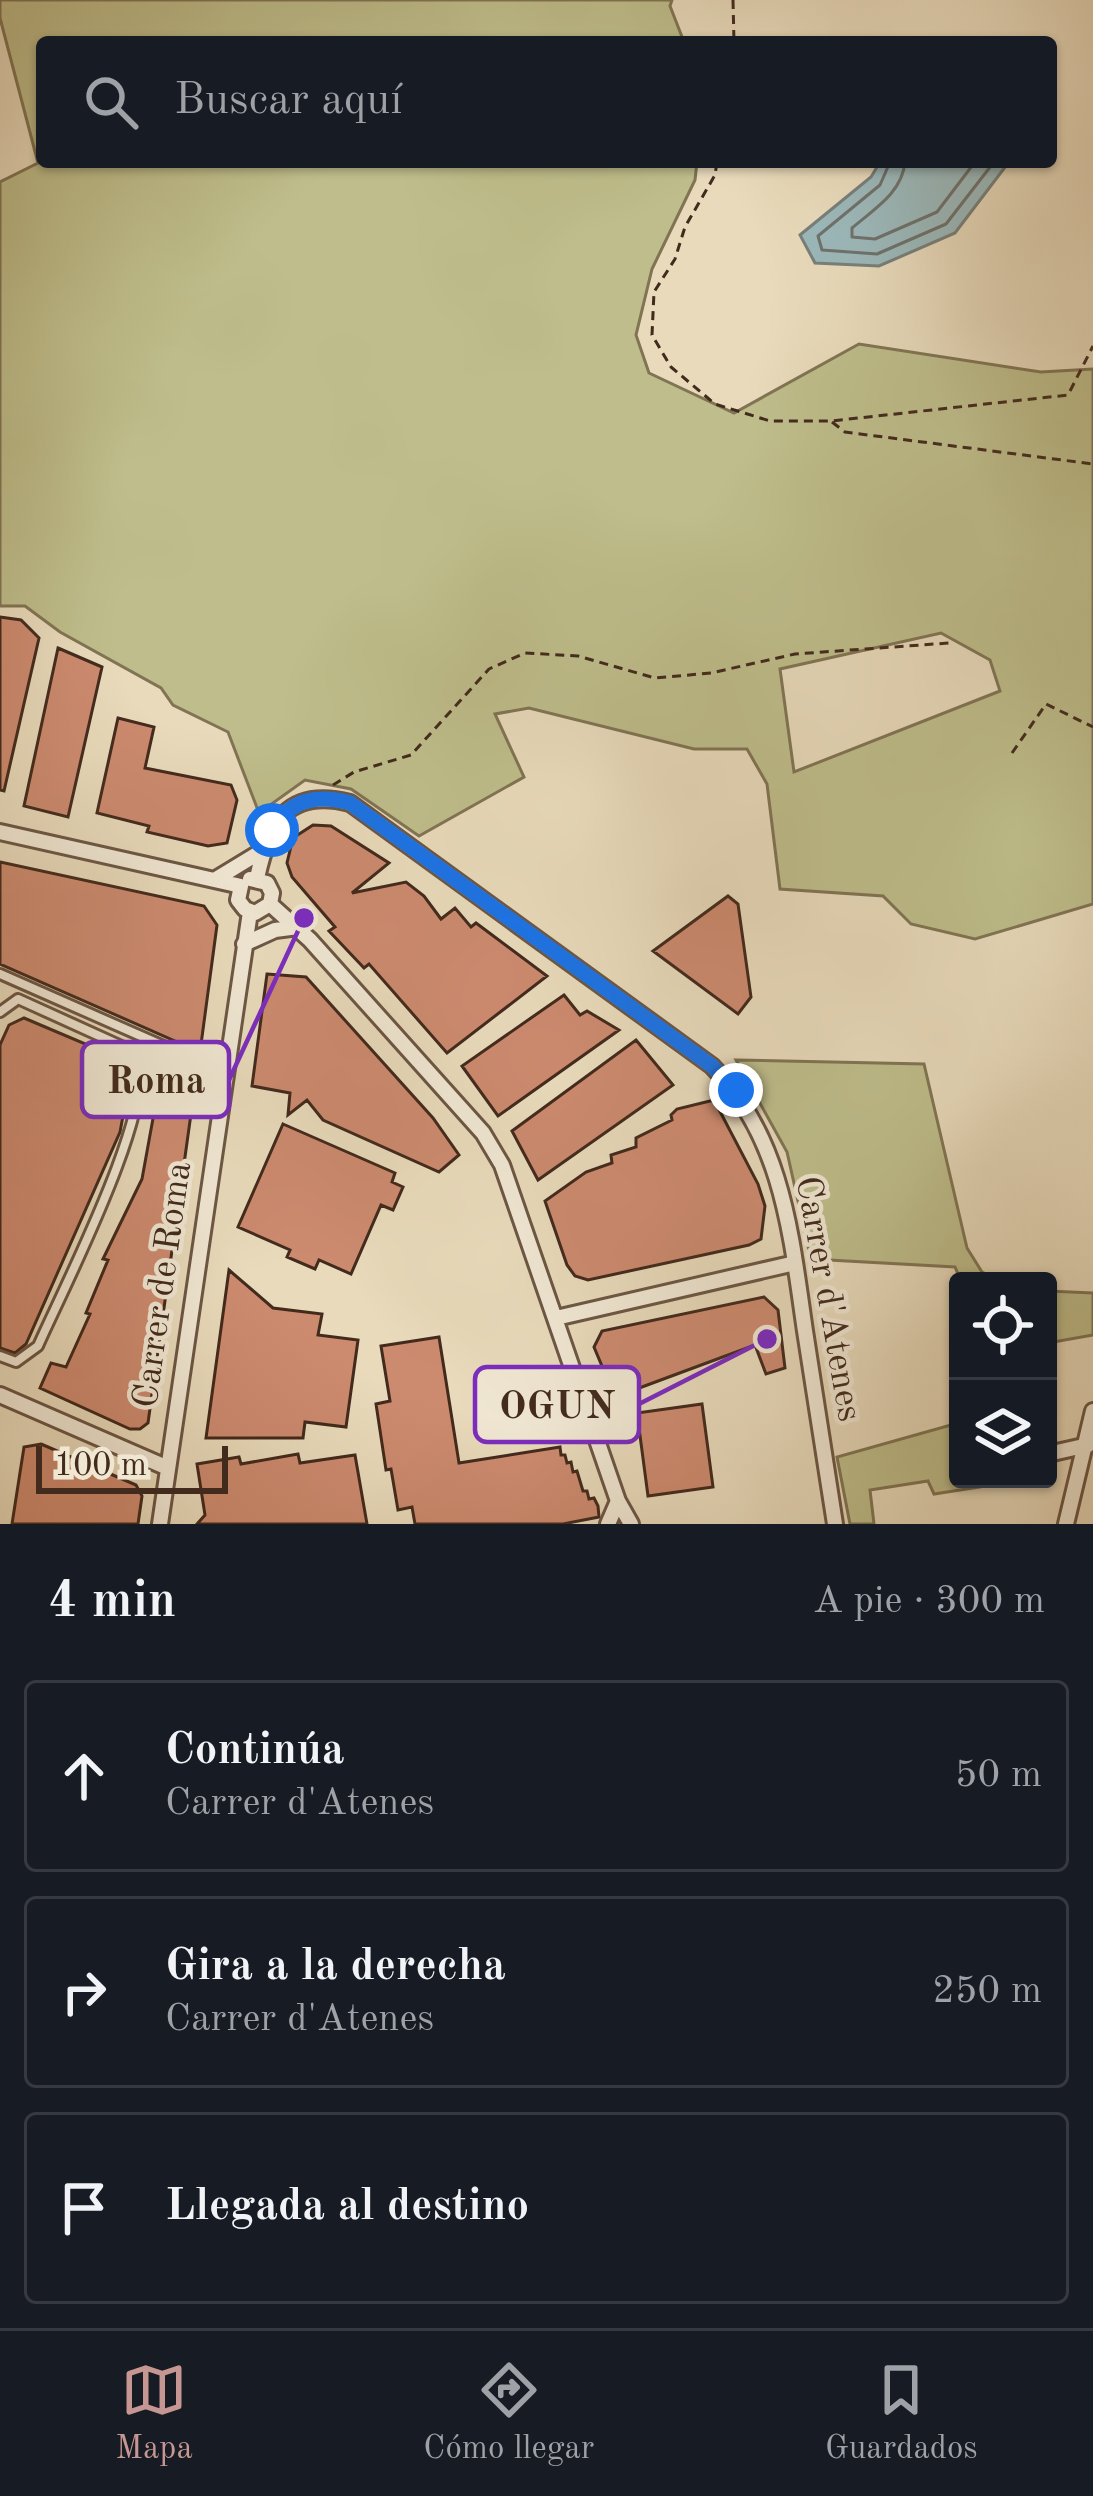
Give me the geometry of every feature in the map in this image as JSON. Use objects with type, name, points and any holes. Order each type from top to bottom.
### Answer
[{"type":"street","points":[[257,878],[262,850],[281,814],[304,799],[331,798]]},
{"type":"street","name":"Carrer d'Atenes","points":[[331,798],[350,803],[712,1066],[736,1090],[762,1134],[789,1218],[835,1524]]},
{"type":"street","points":[[0,832],[241,886],[257,878]]},
{"type":"street","points":[[216,879],[262,850]]},
{"type":"street","points":[[241,886],[238,900],[250,912],[261,911],[269,904],[270,888],[257,878]]},
{"type":"street","points":[[269,904],[298,927],[483,1133],[502,1165],[618,1501],[631,1524]]},
{"type":"street","name":"Carrer de Roma","points":[[160,1524],[250,912]]},
{"type":"street","points":[[244,944],[275,930],[298,927]]},
{"type":"street","points":[[556,1318],[795,1263]]},
{"type":"street","points":[[0,1395],[169,1468]]},
{"type":"street","points":[[1066,1524],[1089,1445],[1093,1412]]},
{"type":"street","points":[[1057,1452],[1089,1445]]},
{"type":"street","points":[[608,1524],[618,1501]]},
{"type":"lane","points":[[0,974],[225,1073]]},
{"type":"lane","points":[[0,1012],[18,999],[137,1053],[143,1066],[133,1128],[38,1346],[16,1362],[0,1356]]},
{"type":"path","points":[[734,0],[734,36]]},
{"type":"path","points":[[716,168],[685,227],[675,259],[654,292],[652,335],[671,367],[715,404],[770,421],[831,421],[1068,395],[1093,346]]},
{"type":"path","points":[[831,421],[845,432],[1093,464]]},
{"type":"path","points":[[331,798],[332,786],[354,772],[411,755],[489,669],[525,653],[578,656],[655,678],[711,674],[795,654],[949,643]]},
{"type":"path","points":[[1012,753],[1046,704],[1093,727]]},
{"type":"shaded area","points":[[0,0],[672,0],[682,36],[36,36],[36,155],[0,18]]},
{"type":"shaded area","points":[[36,164],[36,168],[696,168],[695,180],[652,269],[636,335],[649,373],[734,413],[859,344],[1041,372],[1093,369],[1093,904],[975,939],[911,924],[883,896],[780,889],[767,784],[747,749],[694,749],[529,708],[495,714],[524,777],[419,836],[351,789],[305,780],[259,813],[228,732],[173,705],[161,688],[60,632],[25,606],[0,606],[0,182]],"holes":[[[941,633],[990,660],[1000,691],[794,772],[780,669]]]},
{"type":"shaded area","points":[[736,1060],[924,1064],[967,1248],[982,1272],[811,1259],[787,1152]]},
{"type":"shaded area","points":[[1057,1291],[1093,1293],[1093,1335],[1057,1341]]},
{"type":"shaded area","points":[[949,1426],[949,1488],[973,1488],[934,1494],[928,1481],[870,1490],[874,1524],[850,1524],[837,1457]]},
{"type":"water","points":[[876,168],[1004,168],[955,233],[879,266],[815,263],[800,235]]},
{"type":"building","points":[[0,617],[21,620],[39,638],[4,791],[0,790]]},
{"type":"building","points":[[58,648],[102,667],[68,817],[24,806]]},
{"type":"building","points":[[118,718],[154,727],[145,768],[231,785],[237,800],[227,843],[208,846],[147,832],[149,826],[97,813]]},
{"type":"building","points":[[313,825],[331,826],[389,863],[352,893],[406,882],[441,919],[455,908],[471,927],[476,923],[547,976],[447,1053],[369,964],[364,968],[329,931],[335,927],[292,877],[287,863],[293,838]]},
{"type":"building","points":[[0,862],[204,906],[217,925],[200,1052],[0,964]]},
{"type":"building","points":[[728,896],[738,904],[751,997],[738,1014],[653,951]]},
{"type":"building","points":[[267,974],[306,977],[433,1118],[459,1155],[439,1172],[323,1120],[307,1100],[288,1115],[290,1093],[252,1086]]},
{"type":"building","points":[[564,995],[580,1015],[587,1011],[619,1030],[498,1116],[462,1066]]},
{"type":"building","points":[[24,1018],[128,1062],[131,1073],[120,1132],[26,1344],[15,1353],[0,1348],[0,1045],[9,1025]]},
{"type":"building","points":[[636,1040],[673,1085],[538,1180],[512,1131]]},
{"type":"building","points":[[162,1069],[195,1085],[148,1423],[130,1429],[40,1388],[51,1363],[66,1367],[90,1314],[86,1313],[108,1260],[103,1259],[142,1179]]},
{"type":"building","points":[[714,1100],[758,1184],[765,1206],[761,1239],[588,1280],[575,1276],[545,1201],[586,1172],[612,1163],[611,1155],[636,1147],[636,1138],[672,1120],[677,1109]]},
{"type":"building","points":[[283,1124],[395,1173],[392,1182],[403,1187],[393,1210],[381,1205],[351,1274],[319,1260],[315,1269],[287,1257],[290,1250],[238,1227]]},
{"type":"building","points":[[229,1270],[273,1308],[322,1314],[318,1335],[358,1340],[346,1427],[305,1422],[303,1438],[206,1438]]},
{"type":"building","points":[[764,1297],[778,1310],[785,1368],[766,1374],[755,1345],[615,1397],[594,1347],[602,1331]]},
{"type":"building","points":[[439,1337],[459,1463],[560,1447],[573,1472],[577,1471],[583,1491],[594,1498],[599,1517],[563,1524],[415,1524],[412,1507],[398,1510],[391,1469],[386,1470],[376,1404],[390,1401],[381,1346]]},
{"type":"building","points":[[702,1404],[713,1487],[648,1496],[637,1413]]},
{"type":"building","points":[[41,1444],[136,1485],[142,1496],[138,1524],[12,1524],[24,1447]]},
{"type":"building","points":[[298,1454],[300,1463],[355,1455],[367,1524],[197,1524],[205,1515],[197,1464],[239,1457],[241,1464]]},
{"type":"place","name":"Roma","points":[[304,918]]},
{"type":"place","name":"OGUN","points":[[767,1339]]},
{"type":"route","points":[[272,830],[281,814],[304,799],[350,803],[712,1066],[736,1090]]}]
